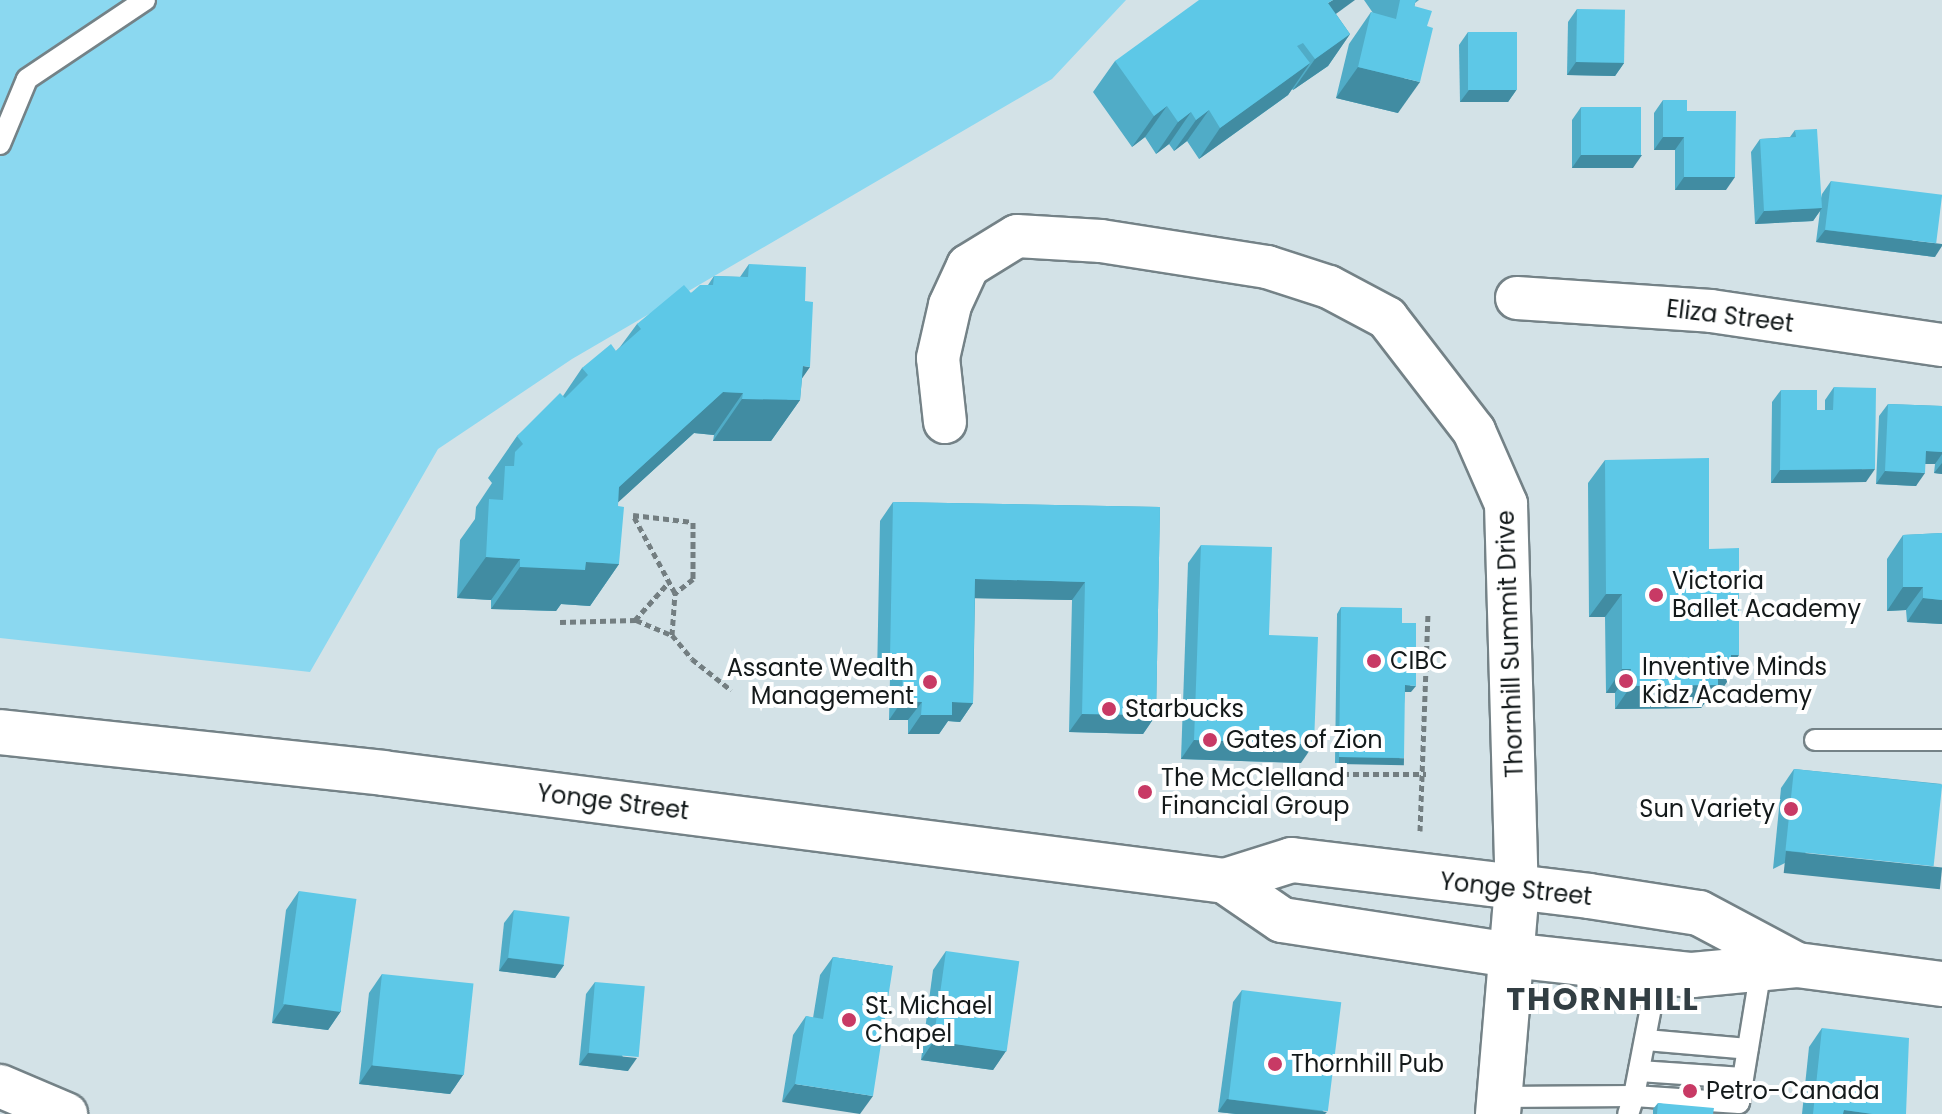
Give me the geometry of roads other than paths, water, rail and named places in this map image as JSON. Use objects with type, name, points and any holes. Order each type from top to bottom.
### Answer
[{"type":"main road","name":"Yonge Street","points":[[0,732],[383,773],[1225,881],[1292,860],[1517,888],[1699,913],[1779,966]]},
{"type":"main road","name":"Yonge Street","points":[[1225,881],[1282,920],[1510,955],[1692,975],[1779,966],[1942,984]]},
{"type":"main road","points":[[1499,1105],[1517,888]]},
{"type":"street","name":"Thornhill Summit Drive","points":[[945,422],[938,358],[950,305],[968,266],[1017,236],[1101,241],[1241,261],[1329,287],[1387,318],[1474,431],[1506,504],[1517,888]]},
{"type":"street","name":"Eliza Street","points":[[1517,298],[1711,311],[1942,345]]},
{"type":"street","points":[[10,1089],[66,1114]]},
{"type":"lane","points":[[0,144],[27,79],[145,0]]},
{"type":"lane","points":[[1815,740],[1942,740]]},
{"type":"lane","points":[[1499,1105],[1739,1103],[1748,1049],[1779,966]]},
{"type":"lane","points":[[1631,1105],[1658,971]]},
{"type":"lane","points":[[1646,1040],[1748,1049]]},
{"type":"lane","points":[[1639,1071],[1743,1078]]},
{"type":"place","name":"Victoria Ballet Academy","points":[[1656,595]]},
{"type":"place","name":"CIBC","points":[[1374,661]]},
{"type":"place","name":"Inventive Minds Kidz Academy","points":[[1626,681]]},
{"type":"place","name":"Assante Wealth Management","points":[[930,682]]},
{"type":"place","name":"Starbucks","points":[[1109,709]]},
{"type":"place","name":"Gates of Zion","points":[[1210,740]]},
{"type":"place","name":"The McClelland Financial Group","points":[[1145,792]]},
{"type":"place","name":"Sun Variety","points":[[1791,809]]},
{"type":"place","name":"St. Michael Chapel","points":[[849,1020]]},
{"type":"place","name":"Thornhill Pub","points":[[1275,1064]]},
{"type":"place","name":"Petro-Canada","points":[[1690,1091]]},
{"type":"district","name":"THORNHILL","points":[[1603,999]]}]
